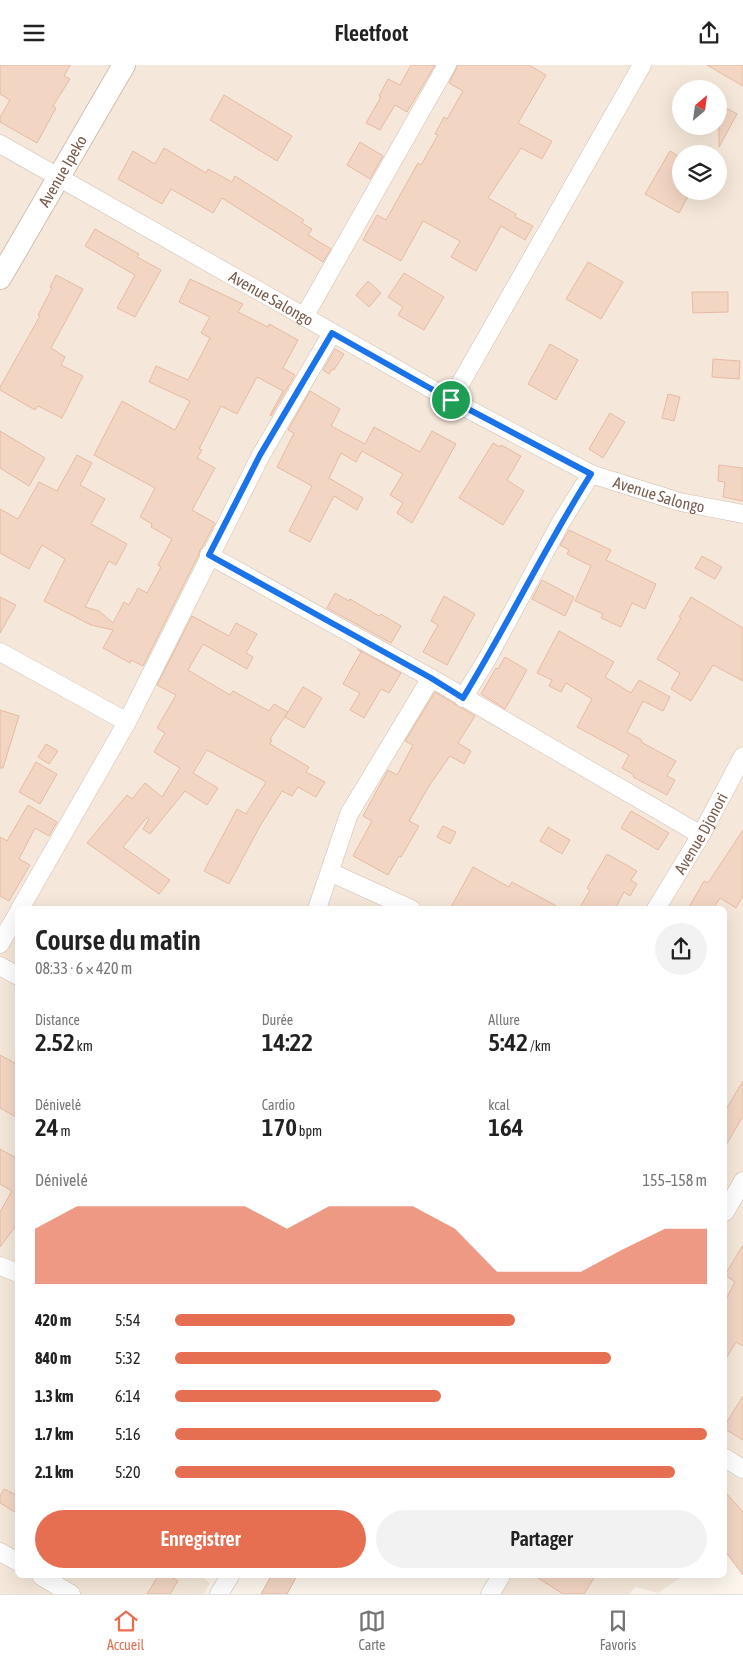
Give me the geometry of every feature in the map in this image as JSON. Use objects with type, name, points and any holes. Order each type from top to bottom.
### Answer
[{"type":"street","name":"Avenue Ipeko","points":[[0,278],[124,65]]},
{"type":"street","points":[[304,317],[447,65]]},
{"type":"street","points":[[451,400],[642,65]]},
{"type":"street","name":"Avenue Salongo","points":[[0,145],[451,400],[591,474],[680,502],[743,514]]},
{"type":"street","points":[[22,906],[126,722],[260,455],[332,333]]},
{"type":"street","points":[[463,698],[487,659],[561,522],[591,474]]},
{"type":"street","points":[[209,555],[431,678],[701,835]]},
{"type":"street","points":[[0,652],[126,722]]},
{"type":"street","points":[[318,906],[349,815],[431,678]]},
{"type":"street","name":"Avenue Djonori","points":[[658,906],[701,835],[743,756]]},
{"type":"street","points":[[330,872],[404,906]]},
{"type":"street","points":[[0,944],[15,918]]},
{"type":"street","points":[[0,966],[15,974]]},
{"type":"street","points":[[727,1209],[743,1181]]},
{"type":"street","points":[[0,1266],[15,1272]]},
{"type":"street","points":[[727,1459],[743,1469]]},
{"type":"street","points":[[0,1552],[15,1560]]},
{"type":"street","points":[[44,1578],[71,1594]]},
{"type":"street","points":[[219,1594],[229,1578]]},
{"type":"street","points":[[490,1594],[500,1578]]},
{"type":"shaded area","points":[[0,65],[743,65],[743,1567],[727,1552],[727,906],[15,906],[15,1578],[203,1578],[210,1583],[204,1594],[0,1594]]},
{"type":"shaded area","points":[[496,1578],[680,1578],[658,1593],[635,1587],[629,1594],[485,1594]]},
{"type":"building","points":[[0,65],[70,65],[64,76],[70,79],[53,106],[56,108],[37,143],[0,122],[0,117],[10,100],[0,94]]},
{"type":"building","points":[[411,65],[435,65],[407,112],[395,105],[380,130],[366,123],[381,97],[379,96],[388,79],[400,85]]},
{"type":"building","points":[[458,65],[529,65],[546,75],[518,123],[552,141],[542,159],[521,148],[488,198],[516,214],[515,217],[533,226],[525,240],[501,226],[476,271],[451,257],[460,241],[423,221],[401,261],[363,240],[377,215],[386,220],[418,163],[421,165],[438,135],[435,134],[444,117],[447,119],[463,91],[449,83]]},
{"type":"building","points":[[707,65],[743,65],[743,86]]},
{"type":"building","points":[[224,95],[292,136],[277,161],[210,120]]},
{"type":"building","points":[[728,109],[737,114],[728,130]]},
{"type":"building","points":[[719,135],[726,135],[720,145]]},
{"type":"building","points":[[360,142],[383,156],[370,179],[347,165]]},
{"type":"building","points":[[164,148],[206,173],[208,169],[232,182],[235,176],[304,220],[302,223],[312,229],[308,235],[331,249],[323,262],[222,198],[213,213],[171,189],[162,204],[118,179],[133,151],[155,164]]},
{"type":"building","points":[[670,151],[672,152],[672,200],[686,200],[679,213],[645,194]]},
{"type":"building","points":[[95,229],[139,254],[137,257],[161,270],[135,317],[117,308],[135,275],[85,246]]},
{"type":"building","points":[[588,262],[623,282],[601,319],[566,299]]},
{"type":"building","points":[[404,273],[444,297],[424,330],[398,315],[403,307],[388,297]]},
{"type":"building","points":[[56,275],[83,289],[51,348],[65,357],[61,365],[83,376],[62,418],[38,406],[35,410],[0,390],[40,316],[38,315],[52,288],[50,287]]},
{"type":"building","points":[[190,279],[243,304],[238,312],[268,327],[269,324],[298,340],[283,368],[295,375],[271,416],[283,391],[257,377],[237,414],[221,406],[199,449],[202,450],[197,458],[215,468],[192,510],[215,523],[143,666],[131,660],[130,663],[103,648],[113,630],[91,625],[44,601],[65,559],[42,545],[29,569],[0,553],[0,509],[18,519],[39,482],[57,491],[77,455],[92,463],[80,485],[105,499],[91,524],[127,544],[116,565],[109,561],[85,607],[99,611],[113,623],[124,602],[129,605],[138,588],[147,593],[161,567],[158,565],[172,539],[151,527],[152,524],[140,517],[155,488],[94,455],[122,401],[175,430],[190,401],[149,382],[156,366],[188,380],[210,338],[201,333],[210,317],[179,302]]},
{"type":"building","points":[[368,281],[381,293],[369,307],[356,295]]},
{"type":"building","points":[[692,292],[728,292],[728,312],[693,313]]},
{"type":"building","points":[[550,344],[578,360],[556,400],[528,384]]},
{"type":"building","points":[[335,349],[344,354],[334,370],[332,369],[329,374],[323,370]]},
{"type":"building","points":[[713,359],[740,361],[739,379],[712,377]]},
{"type":"building","points":[[310,391],[340,409],[331,426],[365,444],[374,427],[420,452],[432,431],[456,444],[412,523],[397,513],[403,503],[390,495],[403,474],[362,451],[356,462],[341,453],[329,478],[363,498],[357,510],[334,496],[310,542],[289,531],[312,486],[277,467],[294,433],[288,430]]},
{"type":"building","points":[[668,394],[680,397],[674,421],[662,418]]},
{"type":"building","points":[[610,413],[625,422],[603,458],[589,449]]},
{"type":"building","points":[[0,431],[45,458],[29,486],[0,468]]},
{"type":"building","points":[[493,443],[500,447],[501,445],[521,456],[507,480],[524,491],[503,525],[459,498]]},
{"type":"building","points":[[719,465],[743,468],[743,501],[723,497],[725,482],[718,481]]},
{"type":"building","points":[[569,530],[611,550],[606,560],[656,584],[645,609],[632,603],[621,627],[601,618],[603,614],[575,601],[591,566],[567,554],[569,550],[560,545]]},
{"type":"building","points":[[702,556],[722,567],[715,579],[695,568]]},
{"type":"building","points":[[542,580],[574,597],[565,616],[532,599]]},
{"type":"building","points":[[335,593],[349,601],[350,599],[379,616],[381,614],[401,626],[391,643],[327,608]]},
{"type":"building","points":[[444,596],[475,614],[447,665],[423,652],[438,625],[431,621]]},
{"type":"building","points":[[0,597],[16,605],[0,633]]},
{"type":"building","points":[[691,597],[743,628],[743,681],[713,665],[691,701],[671,689],[680,673],[657,659]]},
{"type":"building","points":[[192,616],[229,636],[236,623],[257,634],[246,653],[253,657],[247,669],[203,644],[188,670],[230,695],[233,691],[269,711],[274,704],[288,712],[270,739],[272,740],[270,744],[309,767],[306,772],[325,782],[316,797],[298,787],[292,796],[282,791],[260,826],[229,884],[204,871],[237,809],[246,814],[266,782],[207,750],[193,773],[218,788],[207,805],[185,791],[150,834],[143,829],[149,819],[147,817],[123,847],[170,880],[159,894],[87,843],[127,795],[132,799],[145,783],[162,797],[180,768],[154,752],[165,733],[157,728],[176,695],[157,685]]},
{"type":"building","points":[[559,631],[614,662],[605,677],[631,693],[639,680],[670,697],[663,711],[643,701],[627,732],[676,761],[667,776],[675,780],[667,795],[633,777],[634,775],[622,768],[629,755],[577,727],[592,699],[566,683],[561,692],[549,686],[552,680],[537,673]]},
{"type":"building","points":[[357,649],[401,673],[389,693],[381,689],[364,718],[350,710],[360,693],[343,684],[361,652]]},
{"type":"building","points":[[505,657],[527,670],[505,709],[481,694],[496,668],[498,669]]},
{"type":"building","points":[[303,687],[322,698],[304,728],[285,717]]},
{"type":"building","points":[[435,692],[475,716],[458,743],[471,751],[464,764],[450,756],[429,786],[409,821],[419,826],[388,875],[353,856],[372,821],[363,816],[388,770],[397,775],[413,745],[405,741]]},
{"type":"building","points":[[0,710],[19,716],[3,768],[0,768]]},
{"type":"building","points":[[46,744],[58,751],[49,764],[38,757]]},
{"type":"building","points":[[36,762],[57,774],[40,804],[19,792]]},
{"type":"building","points":[[28,805],[57,822],[49,836],[35,828],[19,859],[30,865],[9,901],[0,896],[0,837],[7,841]]},
{"type":"building","points":[[631,811],[669,833],[658,850],[621,828]]},
{"type":"building","points":[[443,826],[456,832],[450,844],[437,837]]},
{"type":"building","points":[[548,827],[570,840],[562,854],[540,841]]},
{"type":"building","points":[[743,830],[743,896],[736,908],[720,898],[715,906],[690,906],[704,881],[708,883]]},
{"type":"building","points":[[607,854],[637,871],[631,880],[637,884],[630,896],[624,892],[617,906],[581,906],[590,890],[587,888]]},
{"type":"building","points":[[473,867],[509,887],[512,882],[556,906],[452,906]]},
{"type":"building","points":[[0,1055],[15,1063],[15,1116],[0,1108]]},
{"type":"building","points":[[743,1081],[743,1116],[727,1144],[727,1108]]},
{"type":"building","points":[[0,1149],[15,1157],[15,1227],[0,1247],[0,1212],[12,1191],[0,1184]]},
{"type":"building","points":[[743,1245],[743,1346],[736,1342],[727,1357],[727,1297],[735,1282],[727,1276],[727,1272]]},
{"type":"building","points":[[743,1396],[743,1440],[727,1430],[727,1422]]},
{"type":"building","points":[[4,1489],[15,1494],[15,1512],[0,1503],[0,1496]]},
{"type":"building","points":[[727,1494],[743,1512],[743,1575],[727,1554]]},
{"type":"building","points":[[157,1578],[173,1578],[178,1581],[170,1594],[147,1594]]},
{"type":"building","points":[[270,1578],[296,1578],[287,1594],[261,1594]]},
{"type":"building","points":[[538,1578],[594,1578],[584,1594],[563,1594]]},
{"type":"route","points":[[332,333],[451,400],[591,474],[561,522],[487,659],[463,698],[431,678],[209,555],[260,455],[332,333]]}]
